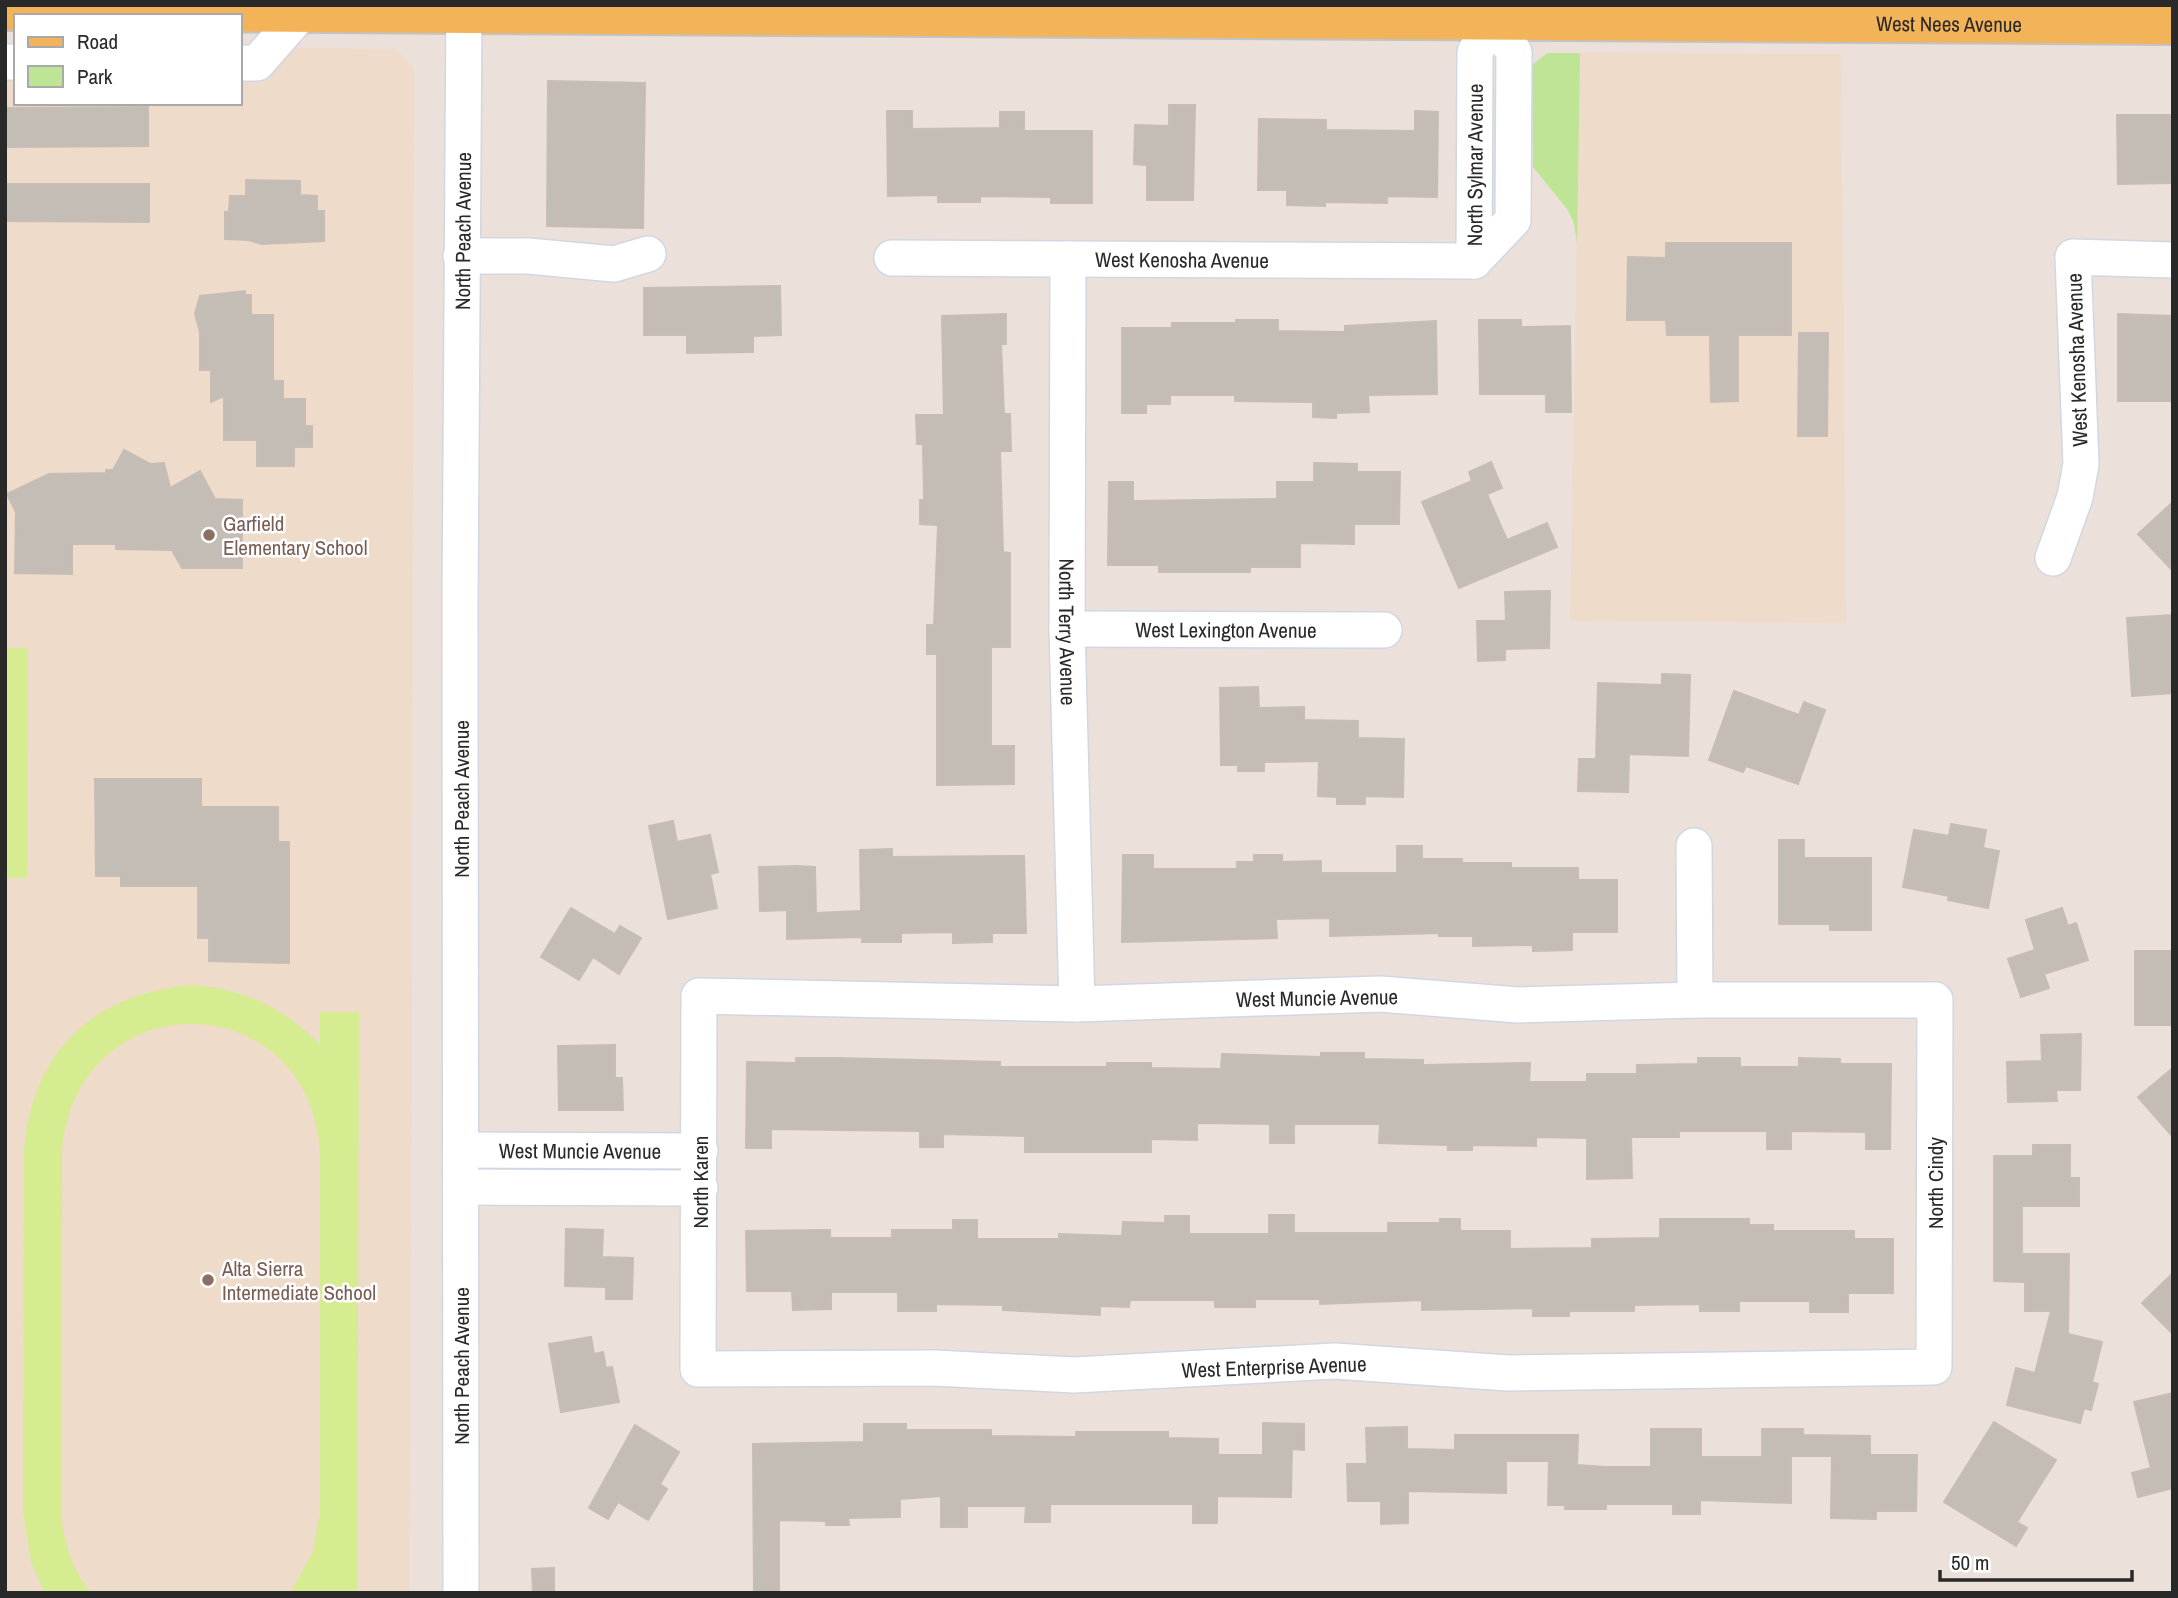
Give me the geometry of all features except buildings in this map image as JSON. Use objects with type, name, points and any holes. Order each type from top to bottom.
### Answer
[{"type":"main road","name":"West Nees Avenue","points":[[5,10],[1492,13],[2173,25]]},
{"type":"street","name":"North Peach Avenue","points":[[461,1593],[461,256],[464,9]]},
{"type":"street","points":[[242,63],[257,63],[302,12]]},
{"type":"street","name":"North Sylmar Avenue","points":[[1475,261],[1475,52],[1492,13]]},
{"type":"street","points":[[461,256],[528,256],[614,264],[648,254]]},
{"type":"street","name":"West Kenosha Avenue","points":[[2053,558],[2075,497],[2081,464],[2073,257],[2173,260]]},
{"type":"street","name":"West Kenosha Avenue","points":[[892,258],[1475,261]]},
{"type":"street","name":"North Terry Avenue","points":[[1068,259],[1067,629],[1077,1004]]},
{"type":"street","name":"West Lexington Avenue","points":[[1067,629],[1384,630]]},
{"type":"street","points":[[1694,846],[1695,1000]]},
{"type":"street","name":"West Muncie Avenue","points":[[699,996],[1077,1004],[1380,994],[1518,1005],[1695,1000],[1935,1000]]},
{"type":"street","name":"North Karen","points":[[698,1369],[701,1151],[699,996]]},
{"type":"street","name":"North Cindy","points":[[1934,1367],[1935,1000]]},
{"type":"street","name":"West Muncie Avenue","points":[[461,1150],[701,1151]]},
{"type":"street","name":"West Muncie Avenue","points":[[461,1186],[700,1188]]},
{"type":"street","name":"West Enterprise Avenue","points":[[698,1369],[934,1368],[1074,1375],[1335,1361],[1508,1373],[1934,1367]]},
{"type":"shaded area","points":[[5,45],[14,45],[14,105],[242,105],[242,47],[396,49],[414,69],[410,1593],[5,1593]]},
{"type":"shaded area","points":[[1580,53],[1841,54],[1846,623],[1570,621]]},
{"type":"green space","points":[[1547,53],[1580,53],[1577,243],[1574,223],[1567,209],[1533,167],[1532,65]]},
{"type":"green space","points":[[5,648],[28,648],[27,878],[5,878]]},
{"type":"green space","points":[[192,985],[228,991],[262,1002],[292,1020],[320,1045],[320,1012],[359,1012],[357,1593],[290,1593],[313,1552],[320,1512],[320,1152],[306,1096],[277,1056],[237,1032],[192,1024],[147,1032],[107,1056],[77,1095],[62,1151],[61,1511],[69,1554],[91,1593],[45,1593],[31,1562],[23,1511],[24,1151],[29,1116],[40,1084],[55,1057],[74,1034],[97,1015],[125,1000],[157,990]]},
{"type":"place","name":"Garfield Elementary School","points":[[209,535]]},
{"type":"place","name":"Alta Sierra Intermediate School","points":[[208,1280]]}]
